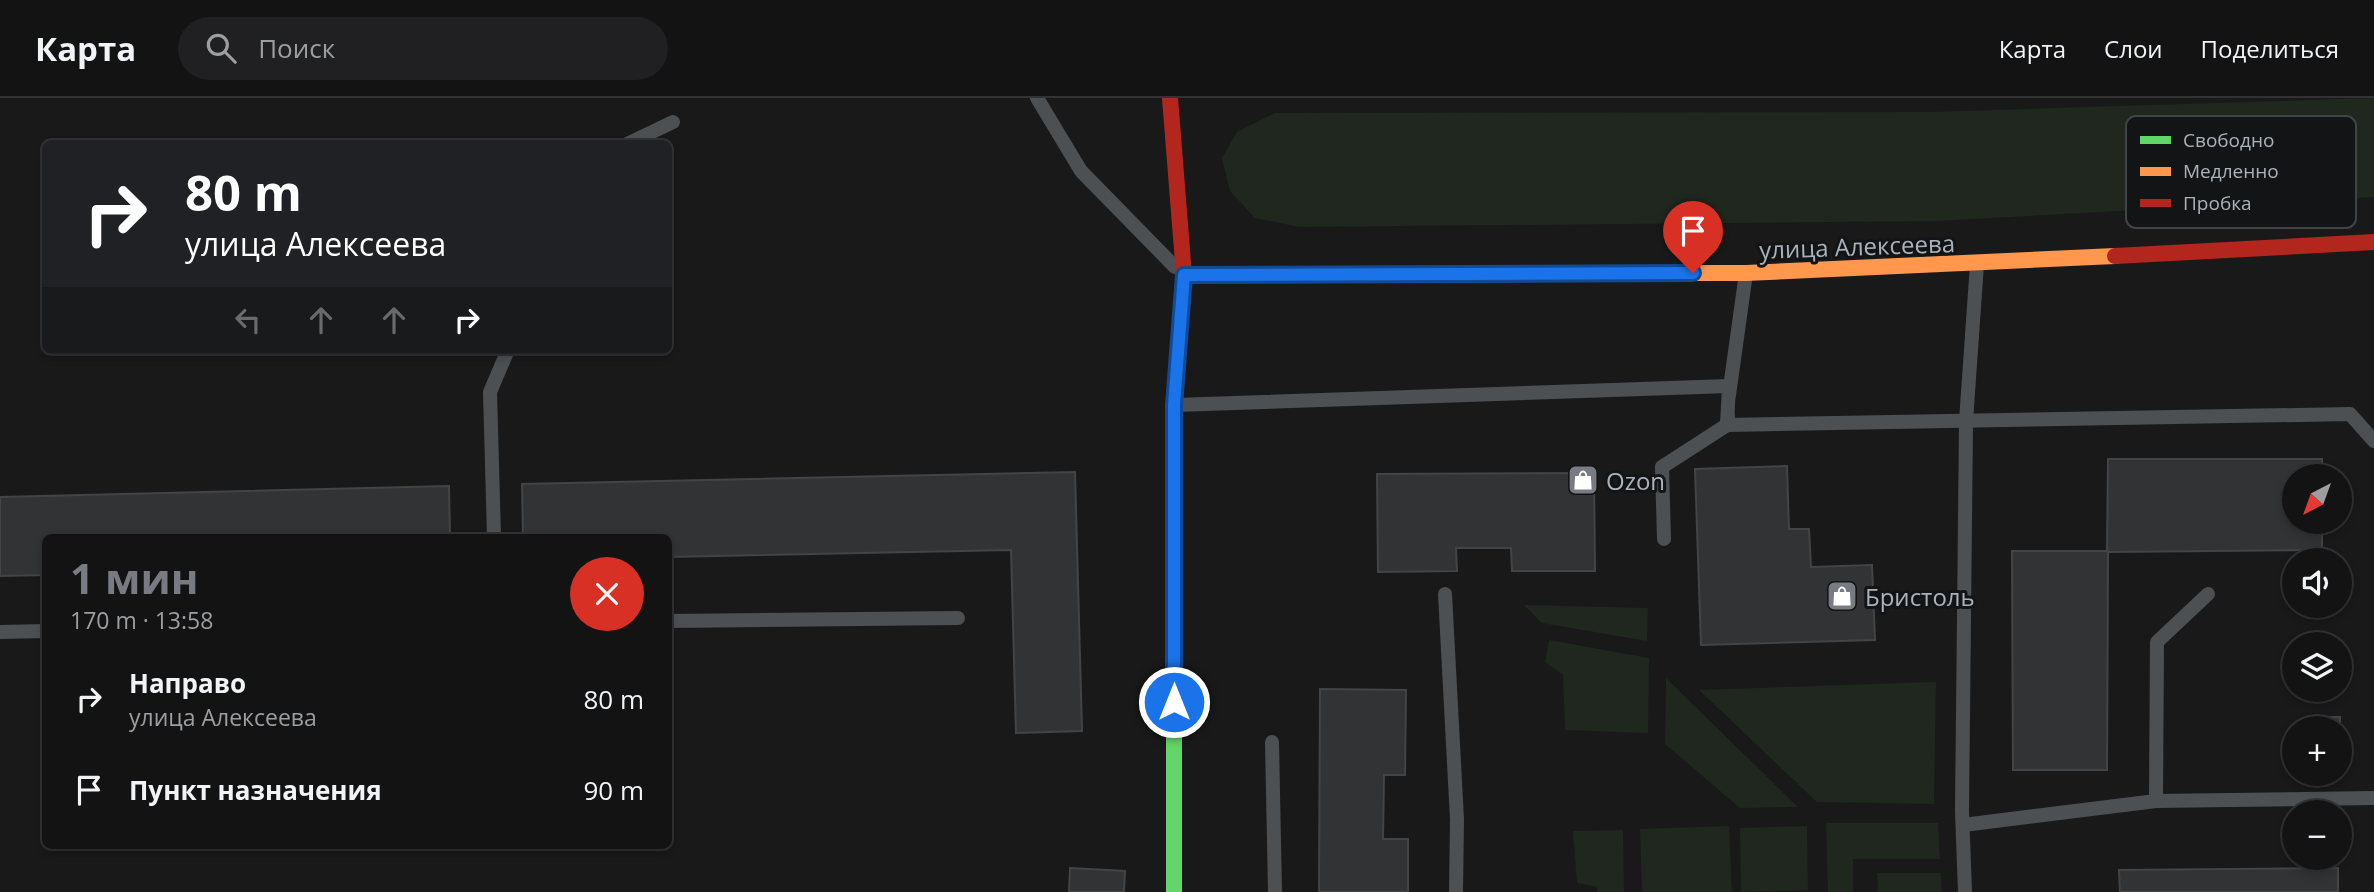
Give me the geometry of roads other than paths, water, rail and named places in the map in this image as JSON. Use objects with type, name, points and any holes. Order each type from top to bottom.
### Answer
[{"type":"street","points":[[1170,98],[1184,275],[1174,405],[1174,892]]},
{"type":"street","name":"улица Алексеева","points":[[1184,275],[1746,273],[1977,264],[2374,242]]},
{"type":"lane","points":[[1037,98],[1081,171],[1184,275]]},
{"type":"lane","points":[[635,140],[673,121]]},
{"type":"lane","points":[[1965,892],[1963,825],[1966,421],[1977,264]]},
{"type":"lane","points":[[1727,425],[1729,386],[1746,273]]},
{"type":"lane","points":[[494,534],[490,392],[506,354]]},
{"type":"lane","points":[[1174,405],[1729,386]]},
{"type":"lane","points":[[1664,539],[1662,467],[1727,425],[2350,414],[2374,441]]},
{"type":"lane","points":[[1444,594],[1457,819],[1456,892]]},
{"type":"lane","points":[[2156,802],[2157,642],[2208,594]]},
{"type":"lane","points":[[672,621],[958,618]]},
{"type":"lane","points":[[0,632],[42,631]]},
{"type":"lane","points":[[1272,743],[1275,892]]},
{"type":"lane","points":[[1963,825],[2156,802],[2374,798]]},
{"type":"place","name":"Ozon","points":[[1583,480]]},
{"type":"place","name":"Бристоль","points":[[1842,596]]}]
